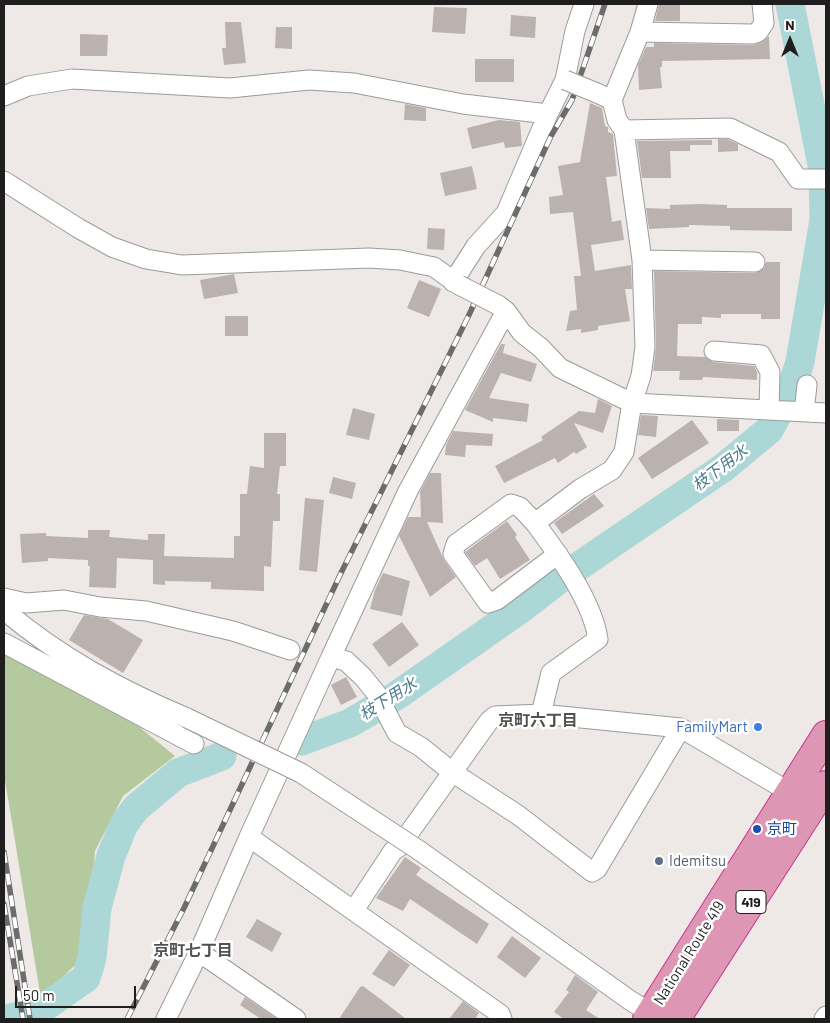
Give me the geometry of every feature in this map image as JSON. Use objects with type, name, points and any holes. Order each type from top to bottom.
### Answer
[{"type":"highway","name":"National Route 419","points":[[659,1017],[826,735]]},
{"type":"highway","name":"National Route 419","points":[[659,1017],[826,785]]},
{"type":"street","points":[[456,283],[476,246],[506,213],[548,114],[565,80],[575,31],[584,4]]},
{"type":"street","points":[[604,96],[640,32],[648,4]]},
{"type":"street","points":[[640,32],[753,34],[758,32],[764,23],[762,4]]},
{"type":"street","points":[[4,96],[28,86],[72,78],[230,88],[309,80],[354,83],[463,104],[548,114]]},
{"type":"street","points":[[535,523],[580,489],[612,470],[624,452],[632,403],[641,376],[645,347],[642,260],[624,130],[604,96],[565,80]]},
{"type":"street","points":[[624,130],[730,128],[779,152],[798,179],[819,179]]},
{"type":"street","points":[[4,181],[78,228],[112,246],[146,259],[182,265],[369,258],[400,260],[434,267],[456,283],[502,308],[522,333],[541,348],[560,368],[632,403],[826,413]]},
{"type":"street","points":[[642,260],[754,262]]},
{"type":"street","points":[[166,1019],[199,952],[331,657],[408,491],[502,308]]},
{"type":"street","points":[[714,351],[761,355],[770,372],[769,410]]},
{"type":"street","points":[[802,412],[807,385]]},
{"type":"street","points":[[541,714],[551,673],[598,638],[576,583],[560,557],[535,523],[520,508],[512,504],[456,544],[453,554],[488,604],[497,600],[560,557]]},
{"type":"street","points":[[4,598],[26,603],[64,600],[100,607],[146,611],[233,632],[290,650]]},
{"type":"street","points":[[4,610],[43,642],[129,693],[187,718],[302,773],[420,851],[631,1001],[659,1017]]},
{"type":"street","points":[[4,643],[194,744]]},
{"type":"street","points":[[331,657],[346,661],[363,676],[376,693],[396,733],[421,747],[452,772],[518,815],[592,872],[596,869],[681,728]]},
{"type":"street","points":[[354,910],[489,721],[495,716],[541,714],[681,728],[791,793]]},
{"type":"street","points":[[249,838],[500,1014],[502,1019]]},
{"type":"street","points":[[199,952],[296,1019]]},
{"type":"green space","points":[[4,646],[132,721],[175,756],[123,796],[95,851],[88,952],[41,999],[4,774]]},
{"type":"building","points":[[659,4],[680,4],[680,21],[655,21]]},
{"type":"building","points":[[434,7],[467,8],[465,34],[432,32]]},
{"type":"building","points":[[511,15],[536,17],[535,38],[510,36]]},
{"type":"building","points":[[225,22],[241,22],[246,63],[224,65],[222,48],[226,48]]},
{"type":"building","points":[[276,27],[292,27],[292,49],[275,48]]},
{"type":"building","points":[[80,34],[108,35],[107,56],[80,56]]},
{"type":"building","points":[[769,36],[770,59],[662,61],[662,67],[660,67],[662,88],[639,90],[638,65],[646,47],[654,47],[654,43],[753,45],[762,42]]},
{"type":"building","points":[[475,59],[514,59],[514,82],[475,82]]},
{"type":"building","points":[[590,103],[602,108],[605,126],[608,127],[608,132],[613,134],[617,176],[606,177],[612,222],[621,220],[624,240],[591,245],[595,271],[631,265],[632,289],[625,289],[630,321],[598,326],[598,330],[581,333],[581,329],[566,331],[570,311],[577,310],[574,276],[581,276],[573,212],[550,214],[549,197],[563,195],[558,166],[580,162]]},
{"type":"building","points":[[405,104],[426,108],[426,121],[404,120]]},
{"type":"building","points":[[499,120],[520,122],[522,146],[505,148],[504,142],[472,149],[467,128]]},
{"type":"building","points":[[718,139],[727,139],[738,144],[738,151],[718,152]]},
{"type":"building","points":[[712,140],[712,145],[690,145],[690,151],[670,151],[671,178],[642,178],[637,141]]},
{"type":"building","points":[[472,166],[477,189],[445,196],[440,173]]},
{"type":"building","points":[[670,205],[727,205],[727,208],[792,208],[792,231],[730,230],[730,226],[689,225],[689,227],[649,229],[646,208],[670,209]]},
{"type":"building","points":[[428,228],[445,229],[444,250],[427,249]]},
{"type":"building","points":[[766,262],[780,262],[780,319],[761,319],[761,314],[721,314],[721,318],[702,317],[702,324],[678,324],[677,356],[705,357],[713,362],[754,366],[757,372],[757,380],[703,377],[702,380],[679,380],[680,371],[653,371],[656,347],[654,271],[755,273],[764,268]]},
{"type":"building","points":[[234,274],[238,293],[204,299],[200,280]]},
{"type":"building","points":[[419,280],[441,289],[429,317],[407,308]]},
{"type":"building","points":[[225,316],[248,316],[248,336],[225,336]]},
{"type":"building","points":[[501,344],[505,344],[503,353],[537,364],[531,382],[501,373],[489,398],[529,404],[527,422],[493,418],[493,422],[465,410]]},
{"type":"building","points":[[598,399],[612,406],[603,433],[574,423],[587,447],[576,454],[574,452],[558,463],[555,458],[504,483],[495,466],[543,440],[541,437],[579,411],[595,413]]},
{"type":"building","points":[[353,408],[375,414],[369,440],[346,435]]},
{"type":"building","points":[[641,415],[658,416],[656,437],[638,435]]},
{"type":"building","points":[[717,419],[739,420],[739,431],[717,431]]},
{"type":"building","points":[[692,420],[709,443],[652,479],[638,458]]},
{"type":"building","points":[[453,431],[493,434],[492,446],[466,445],[465,457],[445,455],[446,445]]},
{"type":"building","points":[[264,433],[286,433],[286,466],[280,466],[277,494],[280,494],[280,521],[273,521],[271,567],[264,566],[264,591],[211,589],[211,582],[165,581],[165,585],[153,584],[153,560],[117,558],[116,588],[89,587],[90,566],[88,566],[88,560],[48,558],[48,561],[22,563],[20,534],[46,533],[46,536],[88,538],[88,530],[110,530],[109,537],[148,540],[148,534],[165,534],[164,556],[234,558],[234,536],[240,536],[240,494],[247,494],[250,466],[264,468]]},
{"type":"building","points":[[430,473],[441,473],[443,523],[427,522],[444,560],[456,577],[430,597],[399,536],[408,517],[421,517],[420,492]]},
{"type":"building","points":[[333,477],[356,483],[352,499],[329,493]]},
{"type":"building","points":[[594,494],[604,506],[562,534],[554,523]]},
{"type":"building","points":[[305,498],[324,500],[317,572],[299,570]]},
{"type":"building","points":[[507,521],[517,535],[515,537],[530,560],[500,579],[487,558],[475,566],[465,552]]},
{"type":"building","points":[[383,573],[410,581],[402,616],[370,609],[375,590]]},
{"type":"building","points":[[84,615],[108,619],[143,640],[123,673],[69,640]]},
{"type":"building","points":[[402,622],[419,645],[389,667],[372,644]]},
{"type":"building","points":[[346,677],[357,697],[341,705],[331,685]]},
{"type":"building","points":[[405,857],[421,868],[416,875],[489,924],[477,944],[410,899],[403,911],[376,898]]},
{"type":"building","points":[[257,919],[282,933],[272,952],[246,937]]},
{"type":"building","points":[[512,936],[541,958],[525,978],[497,957]]},
{"type":"building","points":[[389,950],[410,965],[394,987],[372,974]]},
{"type":"building","points":[[575,975],[598,992],[586,1010],[600,1019],[564,1019],[554,1012],[569,992],[566,990]]},
{"type":"building","points":[[363,986],[406,1019],[339,1019],[360,987]]},
{"type":"building","points":[[245,997],[277,1019],[261,1019],[240,1005]]},
{"type":"building","points":[[463,1001],[479,1013],[475,1019],[449,1019]]},
{"type":"waterway","name":"枝下用水","points":[[302,741],[350,723],[396,696],[522,608],[557,581],[723,468],[769,430],[791,390],[800,362],[824,220],[823,170],[790,4]]},
{"type":"waterway","name":"枝下用水","points":[[8,1019],[42,1009],[86,978],[92,958],[97,908],[111,856],[124,824],[136,808],[178,773],[222,756]]},
{"type":"railway","points":[[127,1019],[184,908],[341,573],[468,317],[551,136],[572,100],[605,4]]},
{"type":"railway","points":[[4,852],[30,1019]]},
{"type":"railway","points":[[4,904],[23,1019]]},
{"type":"place","name":"FamilyMart","points":[[758,727]]},
{"type":"place","name":"京町","points":[[757,829]]},
{"type":"place","name":"Idemitsu","points":[[659,861]]},
{"type":"district","name":"京町六丁目","points":[[538,721]]},
{"type":"district","name":"京町七丁目","points":[[193,951]]}]
